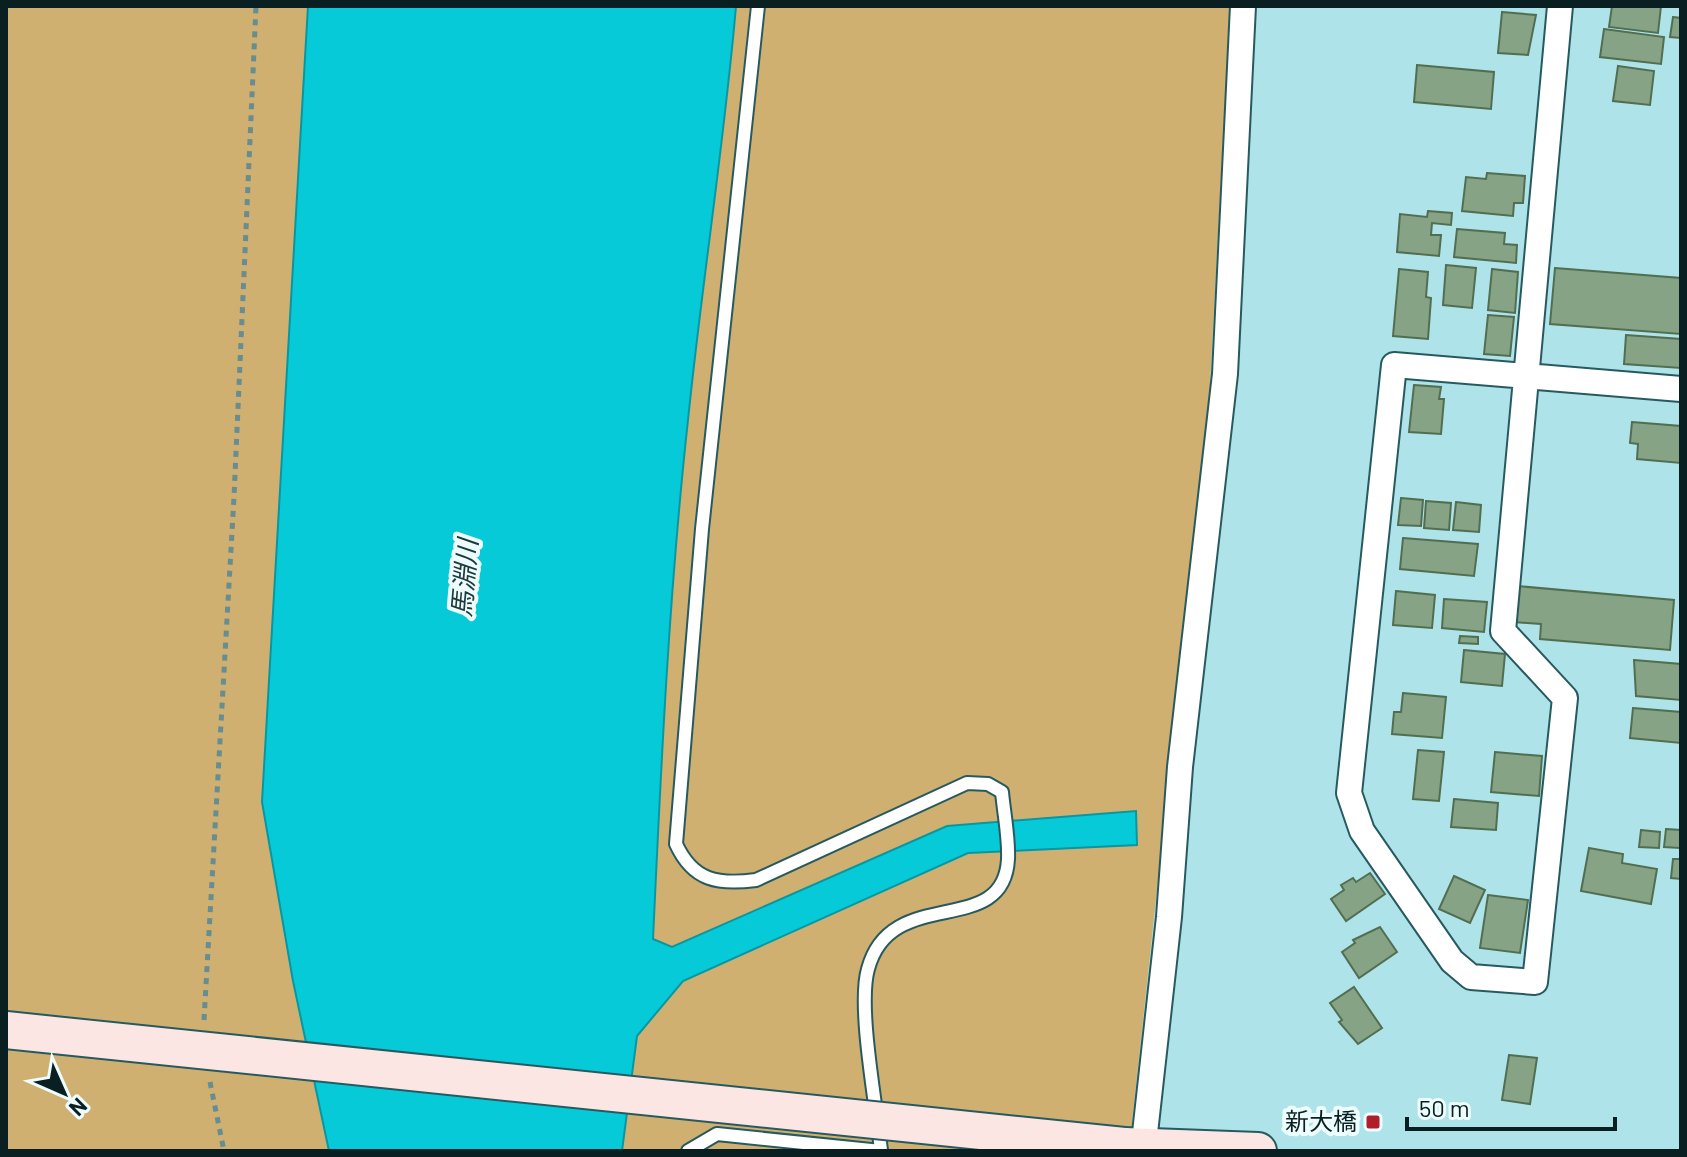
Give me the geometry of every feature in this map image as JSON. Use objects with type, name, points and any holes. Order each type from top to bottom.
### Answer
[{"type":"street","points":[[1137,1148],[1169,917],[1180,767],[1225,374],[1243,6]]},
{"type":"street","points":[[1560,6],[1524,376],[1503,631],[1565,698],[1535,982],[1471,977],[1452,961],[1362,831],[1349,793],[1394,365],[1524,376],[1681,389]]},
{"type":"street","points":[[6,1030],[1137,1148],[1245,1150]]},
{"type":"lane","points":[[688,1151],[717,1134],[881,1151],[865,997],[868,969],[880,942],[899,924],[931,913],[972,908],[988,898],[1002,880],[1008,861],[1002,792],[988,784],[967,783],[756,880],[726,884],[704,876],[684,862],[676,844],[702,529],[758,6]]},
{"type":"path","points":[[205,1034],[202,1003],[234,497],[256,6]]},
{"type":"path","points":[[210,1081],[224,1151]]},
{"type":"shaded area","points":[[6,6],[308,6],[287,381],[293,981],[329,1151],[6,1151]]},
{"type":"shaded area","points":[[736,6],[1230,6],[1209,405],[1129,1151],[622,1151],[637,1036],[683,981],[653,939],[663,744],[681,485]]},
{"type":"water","name":"馬淵川","points":[[308,6],[736,6],[681,485],[666,680],[653,939],[672,947],[947,826],[1136,811],[1137,845],[968,853],[683,981],[637,1036],[622,1151],[329,1151],[293,981],[262,802]]},
{"type":"building","points":[[1612,6],[1661,6],[1658,33],[1609,27]]},
{"type":"building","points":[[1502,12],[1536,15],[1528,55],[1498,53]]},
{"type":"building","points":[[1673,17],[1681,18],[1681,38],[1670,37]]},
{"type":"building","points":[[1604,29],[1664,37],[1661,64],[1600,57]]},
{"type":"building","points":[[1417,65],[1494,72],[1491,109],[1414,102]]},
{"type":"building","points":[[1618,66],[1654,71],[1650,105],[1613,101]]},
{"type":"building","points":[[1487,173],[1525,176],[1523,203],[1514,203],[1513,216],[1462,211],[1466,177],[1486,179]]},
{"type":"building","points":[[1428,211],[1452,213],[1451,225],[1432,223],[1431,235],[1441,235],[1439,256],[1397,252],[1400,214],[1427,217]]},
{"type":"building","points":[[1457,229],[1505,233],[1504,244],[1517,245],[1516,263],[1454,257]]},
{"type":"building","points":[[1446,265],[1476,268],[1472,308],[1443,305]]},
{"type":"building","points":[[1555,268],[1681,278],[1681,334],[1550,324]]},
{"type":"building","points":[[1399,269],[1428,272],[1426,297],[1431,298],[1428,339],[1393,336]]},
{"type":"building","points":[[1492,269],[1518,272],[1515,313],[1488,310]]},
{"type":"building","points":[[1488,315],[1514,317],[1510,356],[1484,354]]},
{"type":"building","points":[[1626,335],[1681,339],[1681,368],[1624,364]]},
{"type":"building","points":[[1414,385],[1441,387],[1439,399],[1444,399],[1441,434],[1409,432]]},
{"type":"building","points":[[1632,422],[1681,426],[1681,463],[1637,459],[1638,444],[1630,443]]},
{"type":"building","points":[[1401,498],[1423,500],[1421,526],[1398,525]]},
{"type":"building","points":[[1426,501],[1451,503],[1449,530],[1424,528]]},
{"type":"building","points":[[1456,502],[1481,505],[1479,532],[1453,530]]},
{"type":"building","points":[[1403,538],[1478,544],[1474,576],[1400,569]]},
{"type":"building","points":[[1517,586],[1674,600],[1670,650],[1540,639],[1541,624],[1514,622]]},
{"type":"building","points":[[1396,591],[1435,595],[1432,628],[1393,625]]},
{"type":"building","points":[[1444,599],[1487,602],[1484,632],[1442,628]]},
{"type":"building","points":[[1460,636],[1478,637],[1478,644],[1459,643]]},
{"type":"building","points":[[1464,650],[1505,654],[1502,686],[1461,682]]},
{"type":"building","points":[[1634,660],[1681,664],[1681,700],[1636,696]]},
{"type":"building","points":[[1403,693],[1446,697],[1442,738],[1392,734],[1394,712],[1401,712]]},
{"type":"building","points":[[1633,708],[1681,712],[1681,743],[1630,738]]},
{"type":"building","points":[[1418,750],[1444,752],[1439,801],[1413,799]]},
{"type":"building","points":[[1495,752],[1542,756],[1539,796],[1491,792]]},
{"type":"building","points":[[1454,799],[1498,803],[1496,830],[1451,827]]},
{"type":"building","points":[[1666,829],[1681,830],[1680,848],[1664,847]]},
{"type":"building","points":[[1641,830],[1660,832],[1659,848],[1639,847]]},
{"type":"building","points":[[1589,848],[1623,854],[1622,863],[1657,869],[1651,904],[1581,891]]},
{"type":"building","points":[[1673,859],[1681,859],[1681,879],[1671,878]]},
{"type":"building","points":[[1370,873],[1385,894],[1346,921],[1331,899],[1344,890],[1341,885],[1353,878],[1356,882]]},
{"type":"building","points":[[1454,876],[1485,890],[1470,923],[1439,909]]},
{"type":"building","points":[[1488,895],[1528,900],[1520,953],[1480,948]]},
{"type":"building","points":[[1380,927],[1397,952],[1359,978],[1342,952],[1355,943],[1353,940]]},
{"type":"building","points":[[1354,987],[1382,1028],[1358,1044],[1339,1022],[1342,1020],[1330,1003]]},
{"type":"building","points":[[1509,1055],[1537,1058],[1530,1104],[1502,1100]]},
{"type":"place","name":"新大橋","points":[[1373,1122]]}]
